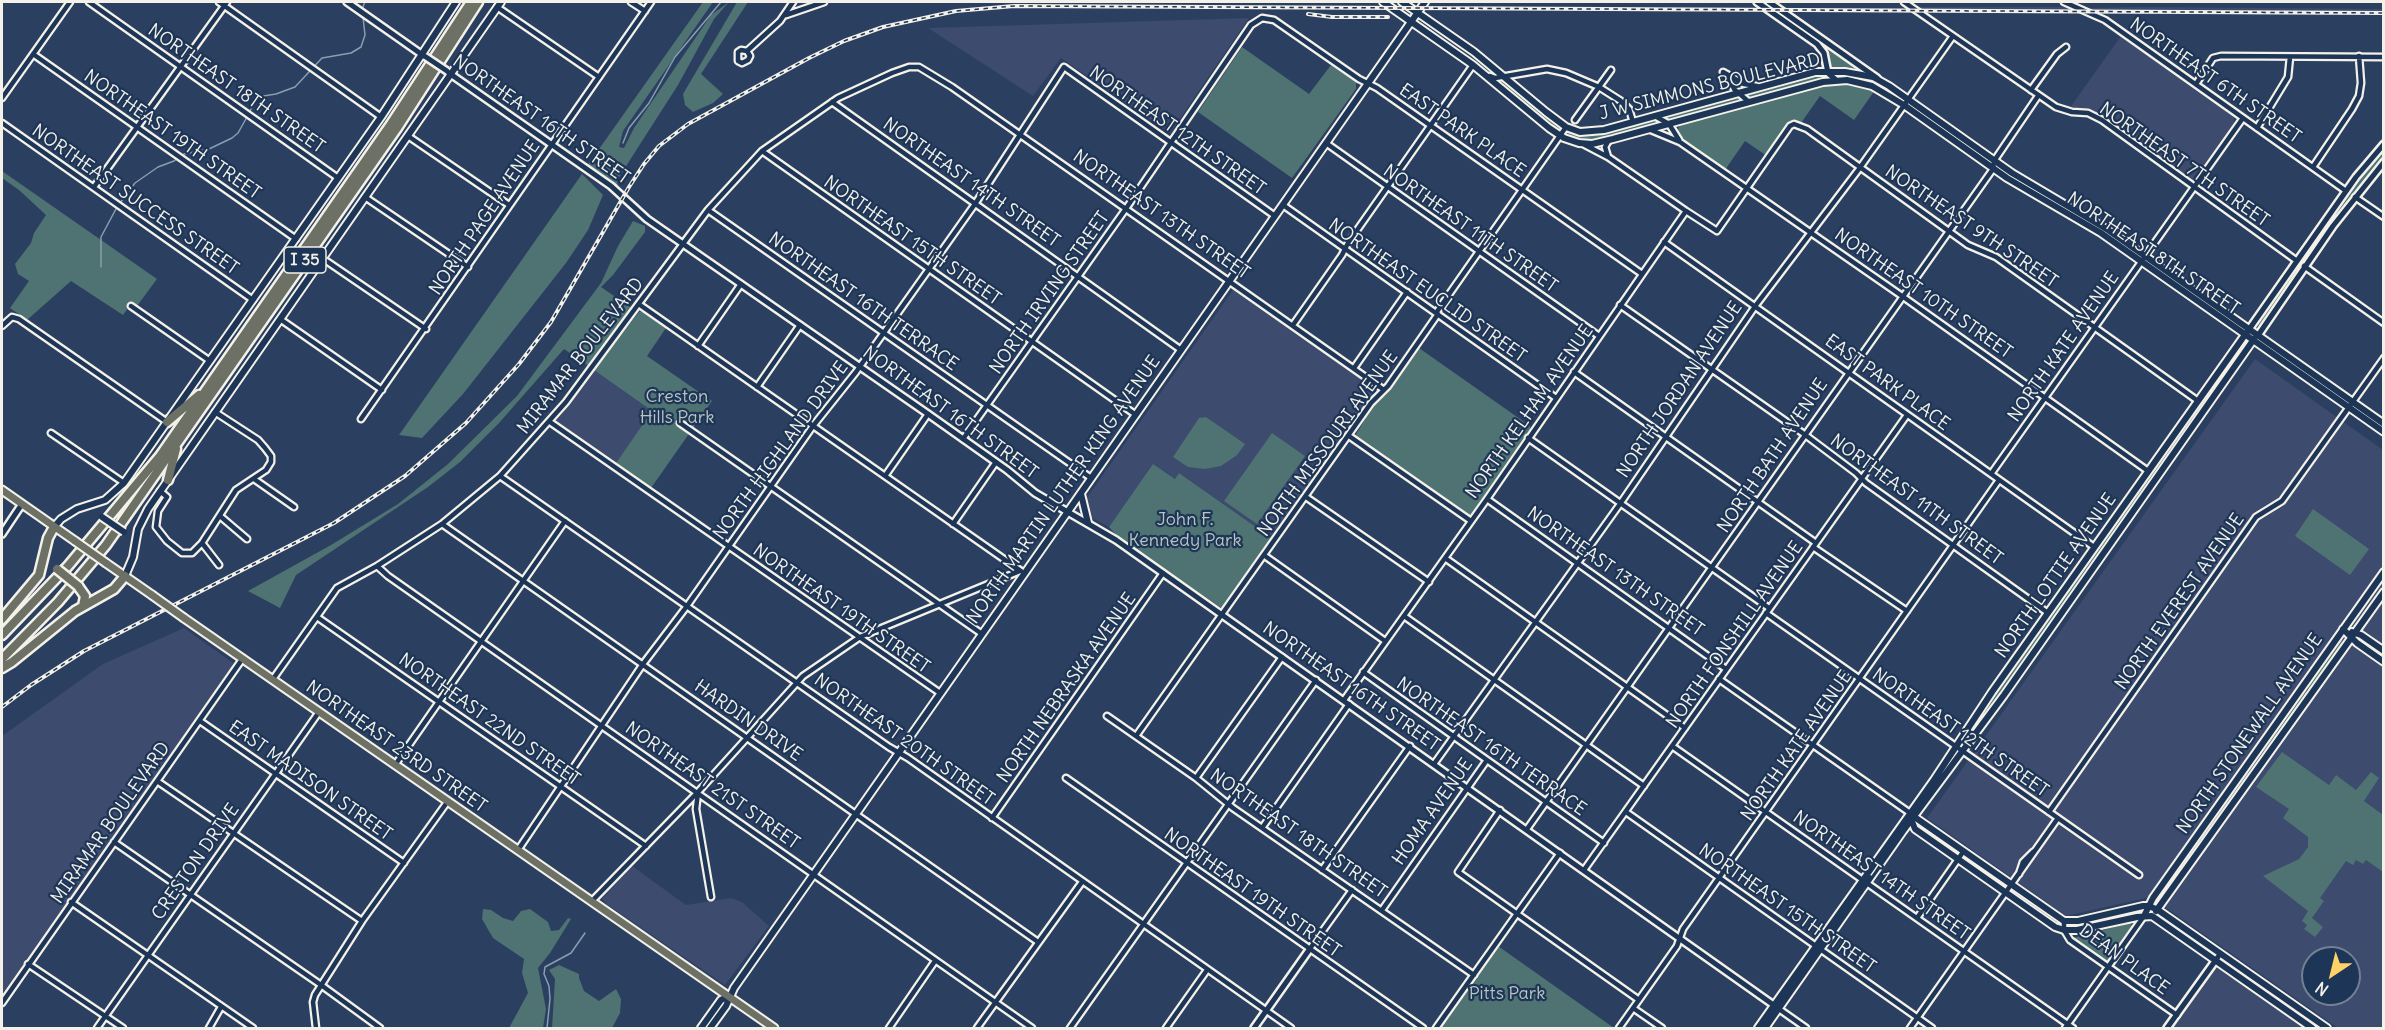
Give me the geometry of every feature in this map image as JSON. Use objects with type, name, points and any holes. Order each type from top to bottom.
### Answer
[{"type":"highway","name":"I 35","points":[[2,635],[69,566],[160,456],[391,124],[471,2]]},
{"type":"highway","name":"I 35","points":[[2,659],[81,577],[397,128],[478,2]]},
{"type":"highway","points":[[167,422],[209,387]]},
{"type":"highway","points":[[168,480],[179,440]]},
{"type":"highway","points":[[2,619],[36,579],[41,570],[48,538],[54,527]]},
{"type":"highway","points":[[41,570],[47,566],[57,569],[78,586],[85,596],[83,606]]},
{"type":"highway","points":[[2,668],[83,606],[114,589],[125,576]]},
{"type":"main road","points":[[54,527],[61,519],[77,509],[95,505],[114,494],[124,483],[424,56],[456,2]]},
{"type":"main road","points":[[1383,2],[1481,71],[1560,136],[1583,144]]},
{"type":"main road","points":[[1402,2],[1474,52],[1566,127]]},
{"type":"main road","name":"NORTH MARTIN LUTHER KING AVENUE","points":[[710,1029],[726,1006],[729,996],[982,634],[1022,572],[1081,493],[1425,2]]},
{"type":"main road","points":[[125,576],[133,557],[135,539],[145,514],[160,491],[408,136],[449,72],[499,4]]},
{"type":"main road","name":"J W SIMMONS BOULEVARD","points":[[1566,127],[1585,133],[1604,130],[1828,71],[1861,74],[1884,83],[1906,102]]},
{"type":"main road","name":"J W SIMMONS BOULEVARD","points":[[1583,144],[1610,140],[1816,83],[1836,80],[1853,81],[1872,86],[1906,102]]},
{"type":"main road","name":"NORTHEAST 8TH STREET","points":[[1906,102],[2029,192],[2143,258],[2259,334],[2384,432]]},
{"type":"main road","name":"NORTHEAST 8TH STREET","points":[[2143,258],[2253,341],[2384,424]]},
{"type":"main road","name":"NORTH LOTTIE AVENUE","points":[[1758,1029],[1912,817],[2048,613],[2250,328]]},
{"type":"main road","name":"NORTH LOTTIE AVENUE","points":[[1959,749],[2011,686],[2259,334]]},
{"type":"main road","name":"NORTHEAST 23RD STREET","points":[[2,490],[774,1029]]},
{"type":"main road","points":[[1081,493],[1088,523]]},
{"type":"main road","points":[[95,505],[102,517],[135,539]]},
{"type":"main road","name":"NORTH STONEWALL AVENUE","points":[[2144,916],[2384,572]]},
{"type":"main road","name":"NORTH STONEWALL AVENUE","points":[[2158,910],[2384,592]]},
{"type":"main road","points":[[2343,629],[2384,651]]},
{"type":"main road","points":[[2353,635],[2384,662]]},
{"type":"main road","points":[[1912,817],[1915,829],[2047,922],[2064,930],[2077,930],[2144,916],[2158,910]]},
{"type":"main road","points":[[1912,817],[2064,921],[2078,921],[2149,906],[2158,910],[2327,1029]]},
{"type":"main road","points":[[2144,916],[2152,916],[2161,922],[2312,1029]]},
{"type":"main road","name":"NORTH MARTIN LUTHER KING AVENUE","points":[[700,1029],[721,1000],[729,996]]},
{"type":"main road","name":"NORTH LOTTIE AVENUE","points":[[1765,1029],[1776,1007]]},
{"type":"street","points":[[2,98],[70,2]]},
{"type":"street","name":"NORTHEAST 18TH STREET","points":[[89,2],[338,178]]},
{"type":"street","points":[[219,2],[226,3],[381,117]]},
{"type":"street","name":"NORTHEAST 16TH STREET","points":[[347,2],[611,186],[640,214],[996,462],[1035,493],[1088,523],[1163,573],[1806,1029]]},
{"type":"street","points":[[631,2],[645,11]]},
{"type":"street","name":"NORTH PAGE AVENUE","points":[[361,419],[651,2]]},
{"type":"street","points":[[747,51],[786,15],[793,2]]},
{"type":"street","points":[[786,15],[822,2]]},
{"type":"street","points":[[1757,2],[1817,44],[1825,56],[1828,71],[1836,80]]},
{"type":"street","points":[[1769,2],[1884,83]]},
{"type":"street","name":"NORTHEAST 7TH STREET","points":[[1904,2],[2038,96],[2062,110],[2088,112],[2102,120],[2297,261]]},
{"type":"street","name":"NORTHEAST 6TH STREET","points":[[2064,2],[2105,20],[2346,191]]},
{"type":"street","points":[[94,187],[226,3]]},
{"type":"street","points":[[499,4],[599,77]]},
{"type":"street","name":"EAST PARK PLACE","points":[[1262,18],[1274,20],[1300,40],[1430,125],[1642,274]]},
{"type":"street","name":"NORTH IRVING STREET","points":[[963,439],[1125,210],[1251,25],[1262,18]]},
{"type":"street","name":"NORTH JORDAN AVENUE","points":[[1434,764],[1578,564],[1756,305],[1859,169],[1953,36]]},
{"type":"street","points":[[2031,90],[2057,54],[2066,47]]},
{"type":"street","name":"NORTHEAST 19TH STREET","points":[[33,54],[296,239]]},
{"type":"street","points":[[2196,84],[2214,58],[2221,56],[2384,57]]},
{"type":"street","points":[[2313,167],[2359,96],[2361,83],[2359,56]]},
{"type":"street","points":[[2257,128],[2288,77],[2290,57]]},
{"type":"street","points":[[1293,325],[1473,65]]},
{"type":"street","name":"MIRAMAR BOULEVARD","points":[[273,680],[337,588],[377,566],[442,524],[500,476],[550,422],[640,305],[708,210],[762,151],[832,102],[892,73],[909,67],[919,68]]},
{"type":"street","name":"NORTHEAST 12TH STREET","points":[[1064,67],[1275,216]]},
{"type":"street","name":"NORTH HIGHLAND DRIVE","points":[[518,850],[643,664],[975,204],[1064,67]]},
{"type":"street","name":"NORTHEAST 13TH STREET","points":[[919,68],[932,74],[1021,135],[1384,390]]},
{"type":"street","points":[[1481,71],[1492,78],[1552,70],[1599,87],[1626,105],[1633,122]]},
{"type":"street","points":[[1575,120],[1611,70]]},
{"type":"street","points":[[1749,102],[1734,89],[1725,74],[1749,85],[1766,86]]},
{"type":"street","name":"NORTH BATH AVENUE","points":[[1527,829],[1759,503],[1804,434],[1993,165],[2038,96]]},
{"type":"street","name":"NORTHEAST 14TH STREET","points":[[832,102],[1181,350]]},
{"type":"street","points":[[1654,116],[1669,124]]},
{"type":"street","name":"NORTH KATE AVENUE","points":[[1991,474],[2243,118]]},
{"type":"street","name":"NORTHEAST SUCCESS STREET","points":[[2,123],[253,300]]},
{"type":"street","name":"NORTHEAST 10TH STREET","points":[[1669,124],[1680,142]]},
{"type":"street","name":"NORTHEAST 9TH STREET","points":[[1748,189],[1790,126],[1794,124],[1806,129],[1859,169],[1968,244],[1996,257],[2198,401]]},
{"type":"street","name":"NORTH MISSOURI AVENUE","points":[[1136,736],[1371,403],[1384,390],[1566,127]]},
{"type":"street","name":"NORTHEAST 10TH STREET","points":[[1649,129],[1680,142],[2148,471]]},
{"type":"street","points":[[408,136],[509,205]]},
{"type":"street","points":[[1608,157],[1605,147],[1610,140]]},
{"type":"street","name":"NORTHEAST 11TH STREET","points":[[1326,143],[1599,336]]},
{"type":"street","points":[[1583,144],[1608,157],[1718,231],[1748,189]]},
{"type":"street","name":"NORTH LOTTIE AVENUE","points":[[2250,328],[2346,191],[2384,144]]},
{"type":"street","name":"NORTHEAST 15TH STREET","points":[[762,151],[1136,415]]},
{"type":"street","name":"NORTH LOTTIE AVENUE","points":[[2259,334],[2304,266],[2384,162]]},
{"type":"street","points":[[365,197],[468,267]]},
{"type":"street","points":[[2355,197],[2384,218]]},
{"type":"street","name":"NORTHEAST EUCLID STREET","points":[[1282,205],[1556,398]]},
{"type":"street","name":"NORTHEAST 16TH TERRACE","points":[[708,210],[1091,478]]},
{"type":"street","name":"NORTH KELHAM AVENUE","points":[[1262,828],[1347,702],[1364,672],[1686,211]]},
{"type":"street","name":"EAST PARK PLACE","points":[[1664,242],[1756,305],[2094,547]]},
{"type":"street","points":[[322,258],[426,328]]},
{"type":"street","points":[[2304,266],[2384,323]]},
{"type":"street","points":[[698,346],[741,284]]},
{"type":"street","points":[[1354,368],[1407,292]]},
{"type":"street","points":[[640,305],[1022,572]]},
{"type":"street","name":"NORTHEAST 11TH STREET","points":[[1620,305],[1804,434],[1861,479],[2048,613]]},
{"type":"street","points":[[131,306],[210,361]]},
{"type":"street","points":[[2,326],[12,317],[19,319],[167,422]]},
{"type":"street","points":[[280,319],[382,390]]},
{"type":"street","points":[[757,387],[800,325]]},
{"type":"street","name":"NORTH EVEREST AVENUE","points":[[2049,812],[2256,517],[2282,501],[2384,358]]},
{"type":"street","points":[[1574,372],[1907,611]]},
{"type":"street","points":[[160,491],[167,497],[158,511],[156,527],[167,541],[182,553],[192,552],[202,543],[236,490],[266,470],[271,462],[271,456],[258,440],[215,412]]},
{"type":"street","points":[[885,476],[928,414]]},
{"type":"street","name":"NORTH FONSHILL AVENUE","points":[[1584,870],[1907,415]]},
{"type":"street","name":"NORTHEAST 19TH STREET","points":[[550,422],[940,693]]},
{"type":"street","points":[[680,423],[982,634]]},
{"type":"street","points":[[51,433],[124,483]]},
{"type":"street","points":[[1349,436],[1471,521]]},
{"type":"street","name":"NORTHEAST 12TH STREET","points":[[1528,438],[1861,679],[2139,876]]},
{"type":"street","points":[[953,524],[996,462]]},
{"type":"street","name":"NORTHEAST 20TH STREET","points":[[500,476],[1144,924],[1291,1029]]},
{"type":"street","points":[[254,479],[294,507]]},
{"type":"street","name":"NORTH KATE AVENUE","points":[[1619,1029],[1677,946],[1683,928],[1767,813],[1999,480]]},
{"type":"street","points":[[1306,497],[1429,582]]},
{"type":"street","name":"NORTHEAST 13TH STREET","points":[[1487,499],[1726,669]]},
{"type":"street","points":[[2,534],[22,504]]},
{"type":"street","points":[[220,516],[247,539]]},
{"type":"street","points":[[395,765],[565,520]]},
{"type":"street","name":"HARDIN DRIVE","points":[[442,524],[1038,942]]},
{"type":"street","points":[[202,543],[219,565]]},
{"type":"street","points":[[1265,556],[1386,641]]},
{"type":"street","points":[[1445,558],[1685,728]]},
{"type":"street","name":"NORTHEAST 21ST STREET","points":[[377,566],[388,576],[1032,1029]]},
{"type":"street","points":[[592,900],[698,792],[796,683],[860,638],[1022,572]]},
{"type":"street","name":"NORTH NEBRASKA AVENUE","points":[[992,818],[1163,573]]},
{"type":"street","points":[[1404,616],[1644,786]]},
{"type":"street","name":"NORTHEAST 22ND STREET","points":[[317,617],[646,846]]},
{"type":"street","points":[[1196,778],[1282,657]]},
{"type":"street","name":"MIRAMAR BOULEVARD","points":[[2,1003],[243,658]]},
{"type":"street","name":"NORTHEAST 16TH TERRACE","points":[[1364,672],[1604,843]]},
{"type":"street","points":[[1070,1029],[1316,680]]},
{"type":"street","points":[[1719,680],[1912,817]]},
{"type":"street","name":"CRESTON DRIVE","points":[[97,1029],[319,712]]},
{"type":"street","name":"NORTHEAST 18TH STREET","points":[[1107,716],[1196,778],[1262,828],[1474,975]]},
{"type":"street","name":"EAST MADISON STREET","points":[[200,721],[404,863]]},
{"type":"street","points":[[1322,870],[1410,746]]},
{"type":"street","name":"NORTHEAST 14TH STREET","points":[[1672,746],[1917,918],[2066,1027],[2073,1029]]},
{"type":"street","name":"HOMA AVENUE","points":[[1382,910],[1487,760]]},
{"type":"street","name":"NORTHEAST 19TH STREET","points":[[1066,778],[1423,1029]]},
{"type":"street","points":[[157,781],[362,921]]},
{"type":"street","points":[[698,792],[696,810],[711,897]]},
{"type":"street","points":[[316,1029],[313,1002],[321,985],[362,921],[448,801]]},
{"type":"street","points":[[1500,810],[1458,872],[1639,1000]]},
{"type":"street","name":"NORTHEAST 15TH STREET","points":[[1626,812],[1932,1029]]},
{"type":"street","points":[[1910,1029],[2058,819]]},
{"type":"street","points":[[114,842],[321,985],[380,1029]]},
{"type":"street","points":[[1917,918],[1963,852]]},
{"type":"street","points":[[1436,1029],[1560,853]]},
{"type":"street","points":[[977,1029],[1082,882]]},
{"type":"street","points":[[1254,1029],[1352,890]]},
{"type":"street","points":[[71,902],[253,1029]]},
{"type":"street","name":"NORTH STONEWALL AVENUE","points":[[2066,1027],[2144,916]]},
{"type":"street","name":"DEAN PLACE","points":[[2064,921],[2064,930],[2070,940],[2177,1015]]},
{"type":"street","points":[[2167,1029],[2221,953]]},
{"type":"street","points":[[889,1029],[935,961]]},
{"type":"street","points":[[28,964],[123,1029]]},
{"type":"street","points":[[1166,1029],[1207,970]]},
{"type":"street","points":[[209,1029],[221,1007]]},
{"type":"street","points":[[1633,1008],[1662,1029]]},
{"type":"shaded area","points":[[1470,2],[1728,2],[1727,3]]},
{"type":"shaded area","points":[[1918,7],[2068,7],[2083,14],[1926,13]]},
{"type":"shaded area","points":[[2088,8],[2383,9],[2384,15],[2104,14]]},
{"type":"shaded area","points":[[1249,18],[1170,133],[1061,58],[1033,96],[928,28]]},
{"type":"shaded area","points":[[2121,36],[2234,117],[2234,123],[2193,182],[2102,118],[2090,111],[2069,109]]},
{"type":"shaded area","points":[[1233,290],[1237,290],[1375,388],[1375,393],[1273,539],[1179,473],[1176,479],[1153,465],[1109,527],[1092,518],[1088,514],[1086,499]]},
{"type":"shaded area","points":[[2255,359],[2383,450],[2383,1028],[2338,1028],[2306,1006],[2361,1006],[2361,946],[2301,946],[2301,1002],[2169,910],[2146,898],[2066,916],[1927,818]]},
{"type":"shaded area","points":[[594,370],[652,411],[616,463],[556,421]]},
{"type":"shaded area","points":[[184,628],[233,663],[231,670],[2,997],[2,736],[103,664]]},
{"type":"shaded area","points":[[632,866],[686,905],[731,898],[742,902],[769,926],[725,985],[602,899]]},
{"type":"shaded area","points":[[2216,968],[2305,1028],[2171,1028],[2211,971]]},
{"type":"green space","points":[[703,2],[713,2],[623,131],[619,147],[624,148],[634,128],[711,15],[729,2],[714,19],[678,85],[621,174],[617,181],[618,185],[614,185],[587,166]]},
{"type":"green space","points":[[737,2],[748,2],[701,74],[723,94],[713,103],[693,112],[685,105],[683,94]]},
{"type":"green space","points":[[1823,43],[1856,66],[1857,68],[1831,67]]},
{"type":"green space","points":[[1242,47],[1309,94],[1331,65],[1356,82],[1356,89],[1292,178],[1198,112]]},
{"type":"green space","points":[[1817,74],[1829,75],[1748,98],[1744,95]]},
{"type":"green space","points":[[1500,81],[1506,82],[1562,128],[1557,129],[1533,112]]},
{"type":"green space","points":[[1831,83],[1850,84],[1875,90],[1854,120],[1820,96],[1801,123],[1792,123],[1785,127],[1767,156],[1745,141],[1725,170],[1683,141],[1677,132],[1680,124]]},
{"type":"green space","points":[[1738,96],[1741,100],[1669,120],[1665,118]]},
{"type":"green space","points":[[1658,118],[1661,122],[1595,140],[1575,138],[1566,133],[1568,131],[1587,136],[1595,135]]},
{"type":"green space","points":[[2383,149],[2383,159],[2336,218],[2263,325],[2258,325],[2292,269],[2344,195]]},
{"type":"green space","points":[[2,171],[157,279],[137,306],[128,308],[123,315],[71,281],[27,320],[10,308],[29,281],[18,274],[15,264],[31,243],[34,233],[46,215],[2,178]]},
{"type":"green space","points":[[582,174],[603,195],[588,230],[566,263],[463,394],[422,438],[399,435]]},
{"type":"green space","points":[[633,221],[645,226],[645,232],[613,275],[601,287],[633,309],[590,367],[564,349],[499,423],[460,462],[428,487],[296,575],[280,608],[248,591],[331,545],[398,504],[448,464],[517,396],[601,283],[618,246]]},
{"type":"green space","name":"Creston Hills Park","points":[[642,311],[666,328],[647,356],[712,401],[651,488],[616,463],[652,411],[594,370]]},
{"type":"green space","points":[[2243,341],[2246,346],[2220,382],[2212,398],[2195,418],[2192,412]]},
{"type":"green space","points":[[1419,348],[1530,426],[1470,516],[1355,436],[1373,406],[1386,393]]},
{"type":"green space","points":[[1206,417],[1245,444],[1237,455],[1221,466],[1205,469],[1188,467],[1173,457],[1199,418]]},
{"type":"green space","points":[[2185,424],[2189,427],[2000,699],[1963,745],[1961,744],[1993,694]]},
{"type":"green space","points":[[1272,433],[1305,456],[1257,524],[1224,501]]},
{"type":"green space","name":"John F. Kennedy Park","points":[[1153,464],[1175,479],[1179,473],[1273,539],[1223,609],[1120,539],[1109,527]]},
{"type":"green space","points":[[2313,509],[2369,549],[2350,575],[2295,536]]},
{"type":"green space","points":[[2342,640],[2343,644],[2311,690],[2305,686],[2337,642]]},
{"type":"green space","points":[[2303,689],[2308,693],[2266,752],[2263,750]]},
{"type":"green space","points":[[2282,752],[2329,785],[2336,775],[2356,790],[2371,772],[2379,778],[2364,801],[2383,815],[2383,872],[2366,860],[2363,864],[2356,860],[2353,865],[2346,861],[2320,898],[2324,901],[2312,918],[2323,927],[2315,937],[2304,929],[2307,925],[2302,921],[2308,911],[2263,876],[2299,859],[2308,847],[2308,837],[2283,818],[2289,809],[2256,787]]},
{"type":"green space","points":[[2248,772],[2250,775],[2164,897],[2161,895],[2191,849],[2245,773]]},
{"type":"green space","points":[[483,909],[491,910],[513,921],[521,911],[530,909],[548,922],[551,931],[559,930],[568,918],[571,919],[538,968],[546,1009],[543,1028],[509,1028],[528,993],[522,973],[524,959],[493,938],[482,919]]},
{"type":"green space","points":[[2130,923],[2133,927],[2107,963],[2073,938]]},
{"type":"green space","name":"Pitts Park","points":[[1498,946],[1614,1028],[1440,1028]]},
{"type":"green space","points":[[559,965],[579,974],[584,991],[599,1001],[616,989],[621,999],[620,1013],[612,1028],[552,1028],[555,979],[549,970]]},
{"type":"waterway","points":[[362,9],[365,2]]},
{"type":"waterway","points":[[623,143],[629,128],[649,103],[675,57],[721,2]]},
{"type":"waterway","points":[[249,113],[257,97],[276,94],[295,87],[322,58],[351,53],[361,47],[365,35],[363,17]]},
{"type":"waterway","points":[[120,203],[135,183],[158,167],[184,154],[209,149],[232,138],[238,133],[247,117]]},
{"type":"waterway","points":[[101,267],[101,237],[117,207]]},
{"type":"waterway","points":[[547,1028],[550,999],[549,986],[544,974],[545,967],[571,953],[585,933]]},
{"type":"railway","points":[[2,707],[31,685],[84,651],[334,523],[405,476],[466,423],[519,364],[551,322],[629,187],[659,146],[688,124],[809,58],[844,41],[883,27],[956,11],[1014,6],[2384,13]]},
{"type":"railway","points":[[1308,14],[1332,17],[1388,17]]}]
